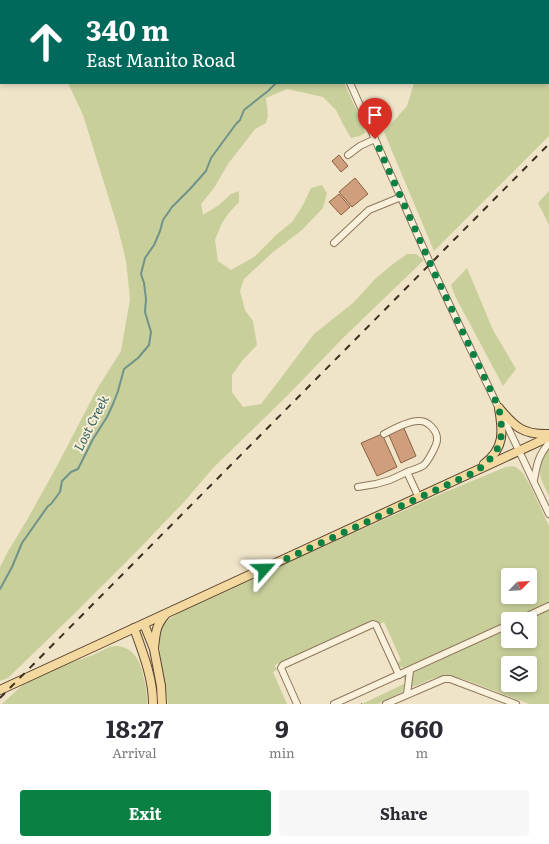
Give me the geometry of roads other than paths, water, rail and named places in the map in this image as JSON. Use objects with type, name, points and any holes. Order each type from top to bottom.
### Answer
[{"type":"main road","points":[[499,408],[510,422],[523,431],[535,434],[549,434]]},
{"type":"main road","points":[[475,472],[490,460],[496,452],[501,440],[502,426],[499,408]]},
{"type":"main road","points":[[0,690],[549,437]]},
{"type":"main road","points":[[154,649],[157,627],[165,614]]},
{"type":"main road","points":[[144,624],[154,649],[161,686],[162,704]]},
{"type":"main road","points":[[134,628],[148,668],[153,704]]},
{"type":"street","points":[[350,84],[434,272],[549,514]]},
{"type":"street","points":[[348,155],[360,146],[375,139]]},
{"type":"street","points":[[334,242],[369,210],[401,197]]},
{"type":"street","points":[[358,487],[390,480],[424,464],[431,454],[437,440],[436,432],[430,424],[420,421],[408,423],[384,434]]},
{"type":"street","points":[[534,480],[538,460],[549,443]]},
{"type":"street","points":[[407,472],[418,498]]},
{"type":"street","points":[[536,612],[549,606]]},
{"type":"street","points":[[297,704],[281,668],[283,665],[373,624],[376,625],[398,675]]},
{"type":"street","points":[[334,704],[501,628]]},
{"type":"street","points":[[407,694],[410,670]]},
{"type":"street","points":[[386,704],[444,678],[516,704]]},
{"type":"waterway","name":"Lost Creek","points":[[0,589],[12,567],[22,543],[48,506],[60,492],[62,481],[71,472],[78,469],[113,404],[124,369],[138,358],[149,345],[151,332],[145,312],[146,299],[141,274],[145,258],[154,245],[163,220],[172,207],[206,171],[211,158],[240,120],[244,110],[275,84]]},
{"type":"railway","points":[[0,698],[549,144]]}]
